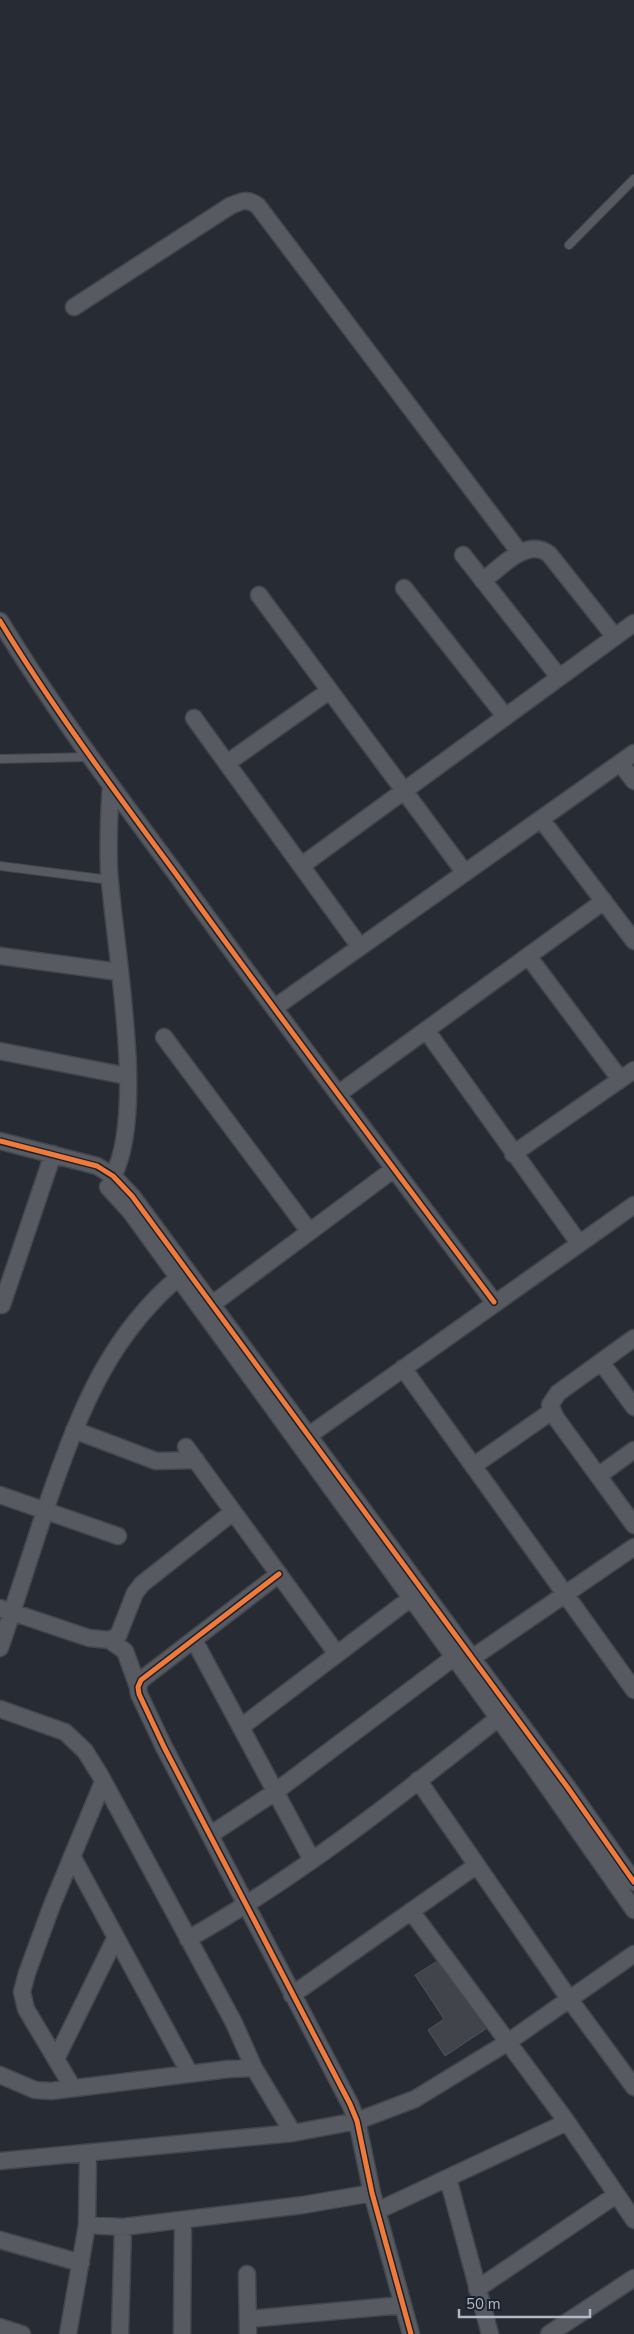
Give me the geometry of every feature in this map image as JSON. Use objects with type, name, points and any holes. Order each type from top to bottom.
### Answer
[{"type":"street","points":[[74,307],[230,206],[242,201],[251,201],[258,206],[520,553]]},
{"type":"street","points":[[483,581],[520,553],[536,547],[542,548],[549,554],[616,637]]},
{"type":"street","points":[[463,555],[559,678]]},
{"type":"street","points":[[404,588],[505,716]]},
{"type":"street","points":[[259,595],[465,873]]},
{"type":"street","points":[[0,621],[48,697],[111,786],[494,1302]]},
{"type":"street","points":[[301,866],[634,623]]},
{"type":"street","points":[[226,763],[329,691]]},
{"type":"street","points":[[194,718],[360,947]]},
{"type":"street","points":[[274,1008],[634,753]]},
{"type":"street","points":[[620,763],[634,781]]},
{"type":"street","points":[[111,786],[108,850],[127,1076],[124,1143],[113,1176]]},
{"type":"street","points":[[542,819],[634,940]]},
{"type":"street","points":[[338,1094],[604,901]]},
{"type":"street","points":[[0,956],[119,972]]},
{"type":"street","points":[[528,956],[620,1079]]},
{"type":"street","points":[[426,1030],[513,1154],[579,1243]]},
{"type":"street","points":[[164,1038],[309,1230]]},
{"type":"street","points":[[0,1051],[127,1076]]},
{"type":"street","points":[[513,1154],[634,1070]]},
{"type":"street","points":[[0,1141],[97,1166],[113,1176],[132,1196],[207,1308],[464,1655],[632,1903]]},
{"type":"street","points":[[2,1305],[53,1154]]},
{"type":"street","points":[[89,1165],[183,1274]]},
{"type":"street","points":[[207,1308],[309,1230],[394,1169]]},
{"type":"street","points":[[303,1439],[494,1302],[634,1205]]},
{"type":"street","points":[[0,1648],[6,1610],[74,1430],[104,1366],[126,1332],[144,1309],[183,1274]]},
{"type":"street","points":[[634,1338],[558,1393],[550,1405],[552,1411],[634,1525]]},
{"type":"street","points":[[601,1362],[634,1407]]},
{"type":"street","points":[[403,1368],[634,1690]]},
{"type":"street","points":[[472,1466],[552,1411]]},
{"type":"street","points":[[74,1430],[156,1461],[191,1454],[337,1654]]},
{"type":"street","points":[[303,1439],[411,1598],[464,1655]]},
{"type":"street","points":[[598,1476],[634,1450]]},
{"type":"street","points":[[0,1495],[118,1536]]},
{"type":"street","points":[[109,1640],[118,1636],[135,1592],[142,1584],[233,1512]]},
{"type":"street","points":[[210,1835],[275,1792],[464,1655],[565,1594],[634,1547]]},
{"type":"street","points":[[138,1686],[141,1680],[279,1574]]},
{"type":"street","points":[[241,1727],[411,1598]]},
{"type":"street","points":[[6,1610],[89,1638],[109,1640],[125,1651],[148,1715],[292,1995],[340,2084],[356,2121],[372,2194],[411,2334]]},
{"type":"street","points":[[194,1640],[312,1860]]},
{"type":"street","points":[[0,1709],[65,1732],[85,1751],[234,2023],[254,2068],[294,2133]]},
{"type":"street","points":[[188,1939],[246,1906],[312,1860],[504,1714]]},
{"type":"street","points":[[504,1714],[634,1882]]},
{"type":"street","points":[[418,1780],[570,2000],[634,2087]]},
{"type":"street","points":[[73,2088],[26,2009],[22,1992],[27,1973],[72,1856],[103,1782]]},
{"type":"street","points":[[72,1856],[190,2074]]},
{"type":"street","points":[[292,1995],[477,1865]]},
{"type":"street","points":[[411,1911],[566,2122],[634,2220]]},
{"type":"street","points":[[56,2059],[116,1937]]},
{"type":"street","points":[[0,2161],[294,2133],[356,2121],[415,2098],[508,2042],[634,1954]]},
{"type":"street","points":[[0,2075],[35,2090],[73,2088],[254,2068]]},
{"type":"street","points":[[377,2212],[566,2122]]},
{"type":"street","points":[[68,2334],[82,2263],[87,2225],[88,2154]]},
{"type":"street","points":[[448,2178],[490,2334]]},
{"type":"street","points":[[87,2225],[123,2227],[303,2205],[372,2194]]},
{"type":"street","points":[[477,2289],[616,2195]]},
{"type":"street","points":[[182,2334],[184,2220]]},
{"type":"street","points":[[120,2334],[123,2227]]},
{"type":"street","points":[[0,2240],[82,2263]]},
{"type":"street","points":[[247,2274],[248,2326],[403,2305]]},
{"type":"street","points":[[549,2334],[634,2278]]},
{"type":"street","points":[[0,2327],[22,2334]]},
{"type":"lane","points":[[569,245],[634,179]]},
{"type":"lane","points":[[0,759],[91,757]]},
{"type":"lane","points":[[0,866],[110,880]]},
{"type":"building","points":[[441,1959],[487,2028],[445,2056],[428,2030],[444,2019],[415,1975]]},
{"type":"cycle path","points":[[0,621],[42,687],[109,783],[296,1038],[494,1302]]},
{"type":"cycle path","points":[[0,1141],[97,1166],[113,1176],[132,1196],[568,1788],[634,1882]]},
{"type":"cycle path","points":[[279,1574],[141,1680],[138,1687],[139,1694],[164,1747],[350,2104],[357,2121],[372,2193],[411,2334]]}]
